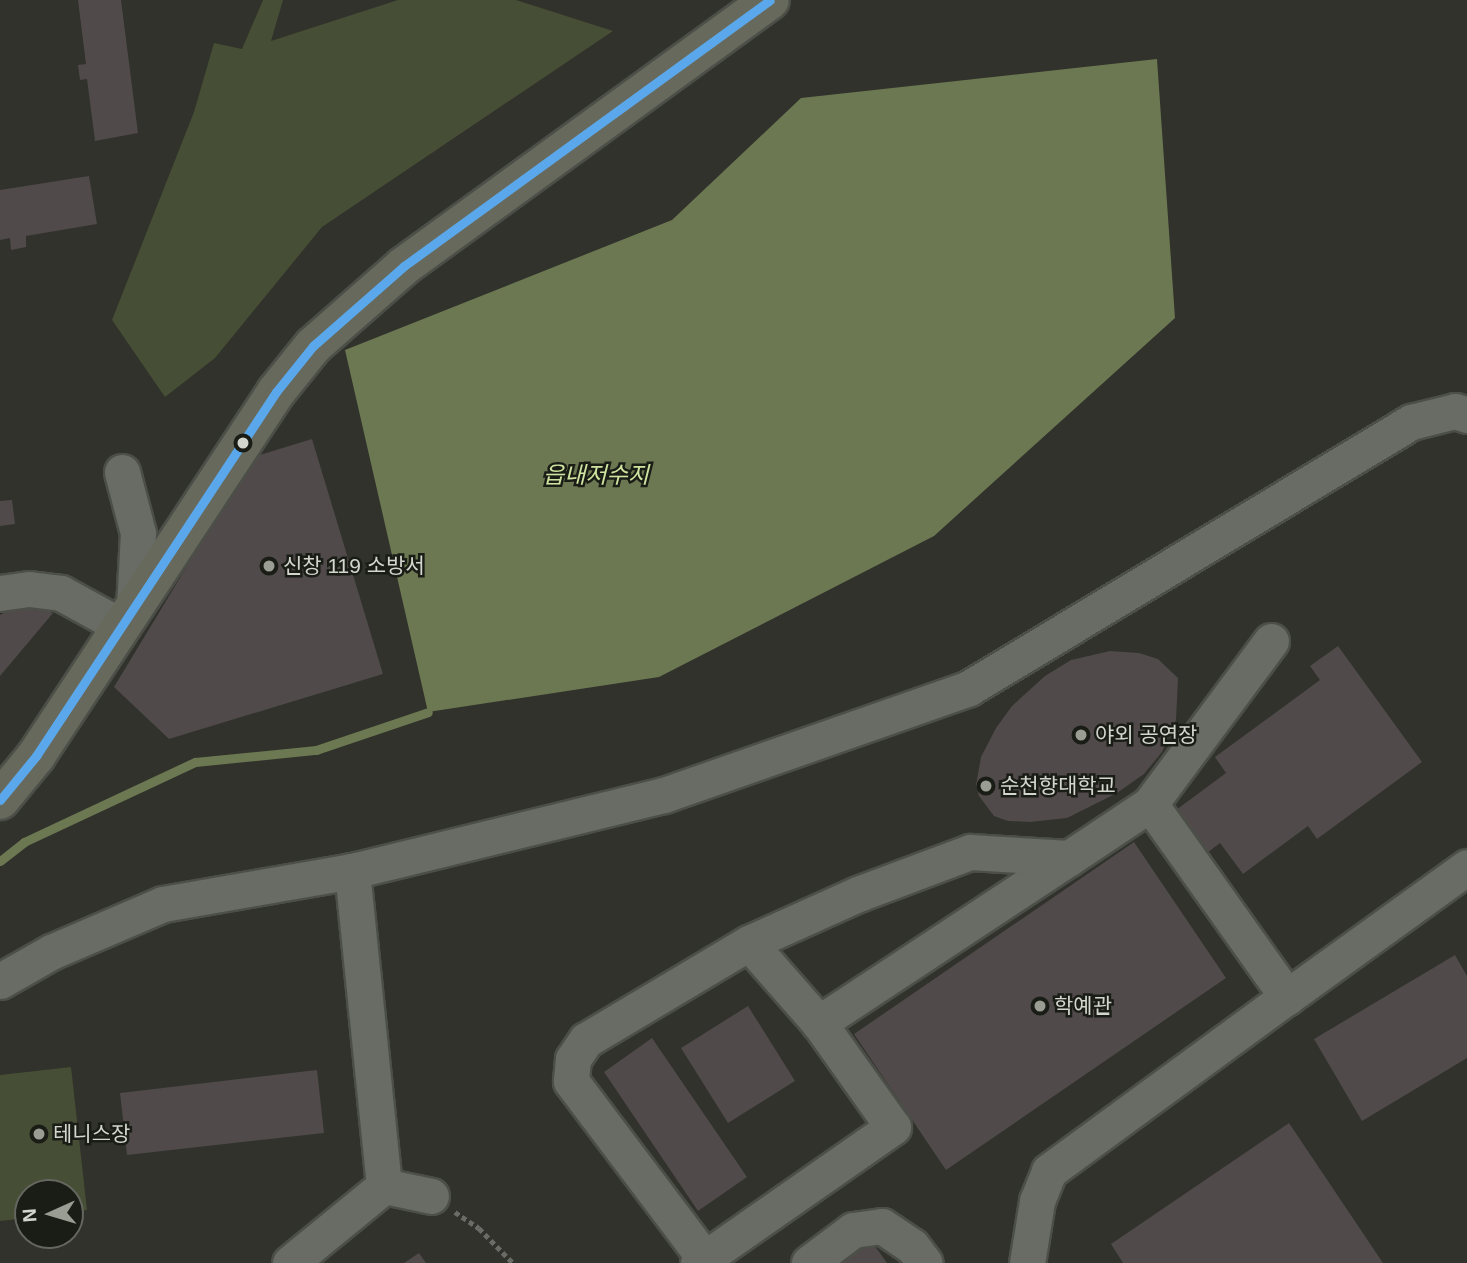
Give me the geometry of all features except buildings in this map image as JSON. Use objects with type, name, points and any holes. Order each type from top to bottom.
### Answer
[{"type":"main road","points":[[0,800],[36,756],[268,402],[313,346],[404,266],[769,0]]},
{"type":"street","points":[[0,981],[51,952],[163,904],[352,871],[664,794],[969,688],[1411,422],[1455,411],[1467,415]]},
{"type":"street","points":[[0,593],[29,589],[61,593],[128,617],[138,533],[122,472]]},
{"type":"street","points":[[819,1023],[1150,804],[1271,641]]},
{"type":"street","points":[[1150,804],[1287,997]]},
{"type":"street","points":[[749,943],[819,1023],[893,1127],[701,1261],[571,1081],[572,1059],[586,1040],[749,943],[858,894],[970,852],[1069,858]]},
{"type":"street","points":[[1027,1263],[1037,1201],[1049,1171],[1467,867]]},
{"type":"street","points":[[352,871],[384,1186]]},
{"type":"street","points":[[384,1186],[431,1196]]},
{"type":"street","points":[[289,1263],[384,1186]]},
{"type":"street","points":[[809,1263],[853,1230],[882,1226],[912,1246],[925,1263]]},
{"type":"path","points":[[431,1196],[478,1228],[513,1263]]},
{"type":"shaded area","points":[[263,0],[283,0],[271,41],[398,0],[516,0],[613,31],[322,227],[215,358],[165,397],[112,320],[194,112],[214,43],[242,49]]},
{"type":"shaded area","name":"테니스장","points":[[71,1067],[84,1179],[14,1179],[14,1220],[0,1221],[0,1075]]},
{"type":"shaded area","name":"테니스장","points":[[84,1183],[87,1210],[84,1210]]},
{"type":"water","name":"읍내저수지","points":[[1157,59],[1175,318],[934,536],[659,677],[428,712],[345,350],[672,220],[801,98]]},
{"type":"waterway","points":[[0,861],[24,842],[195,762],[316,750],[428,712]]},
{"type":"transit line","points":[[0,800],[36,756],[276,392],[313,346],[404,266],[770,0]]},
{"type":"place","name":"신창 119 소방서","points":[[269,566]]},
{"type":"place","name":"야외 공연장","points":[[1081,735]]},
{"type":"place","name":"순천향대학교","points":[[986,786]]},
{"type":"place","name":"학예관","points":[[1040,1006]]},
{"type":"place","name":"테니스장","points":[[39,1134]]}]
